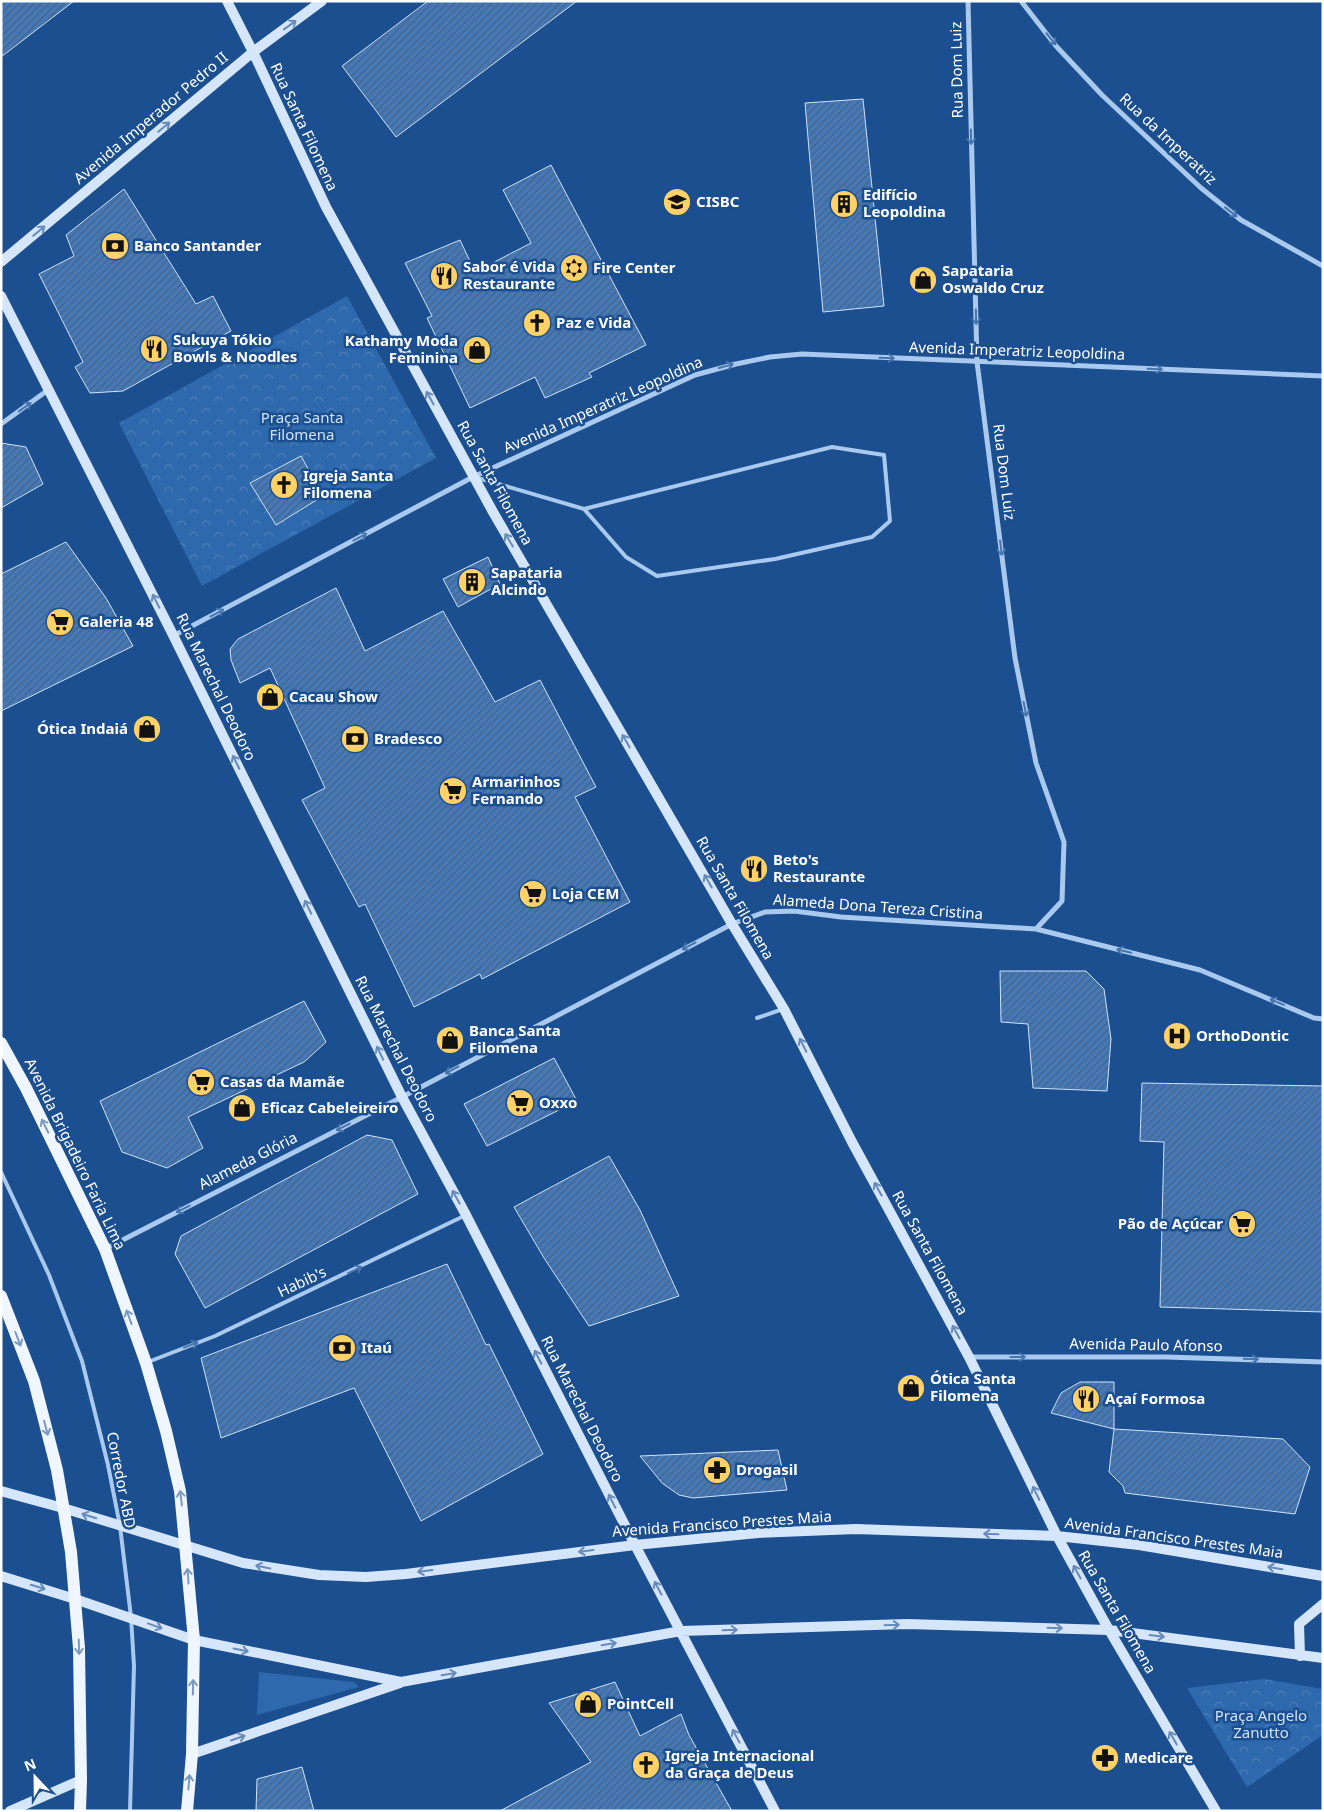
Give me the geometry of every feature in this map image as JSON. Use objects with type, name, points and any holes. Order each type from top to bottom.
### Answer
[{"type":"main road","name":"Rua Santa Filomena","points":[[227,1],[326,207],[473,477],[732,924],[784,1009],[852,1142],[970,1357],[1057,1536],[1109,1630],[1216,1811]]},
{"type":"main road","name":"Avenida Imperador Pedro II","points":[[1,262],[253,52],[322,1]]},
{"type":"main road","name":"Rua Marechal Deodoro","points":[[1,296],[174,636],[402,1096],[466,1215],[634,1545],[681,1631],[774,1811]]},
{"type":"main road","name":"Avenida Brigadeiro Faria Lima","points":[[1,1043],[30,1096],[105,1249],[146,1363],[166,1431],[180,1491],[194,1640],[192,1754],[187,1811]]},
{"type":"main road","points":[[1,1296],[34,1381],[57,1470],[72,1552],[79,1648],[80,1811]]},
{"type":"main road","name":"Avenida Francisco Prestes Maia","points":[[1,1491],[243,1563],[319,1576],[366,1577],[406,1574],[634,1545],[758,1533],[856,1530],[1057,1536],[1139,1546],[1323,1576]]},
{"type":"main road","points":[[1,1576],[131,1617],[194,1640],[401,1682]]},
{"type":"main road","points":[[1300,1656],[1299,1624],[1323,1604]]},
{"type":"main road","points":[[192,1754],[401,1682],[681,1631],[907,1624],[1109,1630],[1323,1658]]},
{"type":"main road","points":[[10,1811],[81,1780]]},
{"type":"street","name":"Rua Dom Luiz","points":[[968,1],[977,362],[1015,658],[1036,763],[1064,842],[1062,900],[1036,929]]},
{"type":"street","name":"Rua da Imperatriz","points":[[1021,1],[1056,46],[1102,95],[1201,188],[1241,220],[1323,266]]},
{"type":"street","name":"Avenida Imperatriz Leopoldina","points":[[174,636],[473,477],[694,375],[736,364],[802,354],[1322,376]]},
{"type":"street","points":[[1,424],[48,390]]},
{"type":"street","name":"Alameda Dona Tereza Cristina","points":[[402,1096],[732,924],[765,912],[794,911],[840,917],[1036,929],[1200,970],[1314,1018],[1323,1019]]},
{"type":"street","name":"Alameda Glória","points":[[105,1249],[402,1096]]},
{"type":"street","name":"Avenida Paulo Afonso","points":[[970,1357],[1166,1357],[1323,1362]]},
{"type":"lane","points":[[473,477],[584,509],[832,447],[884,455],[890,521],[872,537],[775,559],[657,576],[626,557],[584,509]]},
{"type":"lane","points":[[757,1018],[784,1009]]},
{"type":"lane","name":"Corredor ABD","points":[[1,1172],[49,1275],[82,1361],[108,1465],[120,1526],[131,1617],[134,1666],[130,1811]]},
{"type":"lane","name":"Habib's","points":[[146,1363],[215,1336],[466,1215]]},
{"type":"green space","name":"Praça Santa Filomena","points":[[347,296],[436,458],[202,586],[119,423]]},
{"type":"green space","points":[[259,1672],[354,1682],[359,1687],[257,1715]]},
{"type":"green space","name":"Praça Angelo Zanutto","points":[[1264,1679],[1323,1689],[1323,1735],[1247,1787],[1187,1688]]},
{"type":"building","points":[[1,1],[74,1],[1,57]]},
{"type":"building","points":[[428,1],[577,1],[396,137],[342,66]]},
{"type":"building","name":"Edifício Leopoldina","points":[[863,99],[884,306],[823,312],[805,103]]},
{"type":"building","points":[[551,165],[646,345],[589,373],[592,377],[545,398],[535,377],[470,408],[427,318],[432,316],[405,263],[460,240],[475,272],[531,243],[503,190]]},
{"type":"building","points":[[124,189],[196,304],[213,296],[231,331],[123,391],[90,393],[75,367],[83,362],[39,274],[74,256],[66,235]]},
{"type":"building","points":[[1,443],[26,447],[43,484],[1,508]]},
{"type":"building","name":"Igreja Santa Filomena","points":[[301,456],[323,496],[276,525],[250,483]]},
{"type":"building","name":"Galeria 48","points":[[66,542],[106,598],[133,646],[1,711],[1,574]]},
{"type":"building","name":"Sapataria Alcindo","points":[[488,557],[500,584],[458,607],[443,579]]},
{"type":"building","points":[[336,588],[365,651],[443,611],[495,702],[540,680],[596,787],[575,797],[630,902],[482,979],[480,974],[414,1007],[365,904],[359,907],[302,800],[325,788],[270,668],[240,683],[231,660],[230,649],[238,639]]},
{"type":"building","points":[[1000,971],[1086,971],[1104,989],[1111,1039],[1107,1091],[1033,1088],[1028,1024],[1001,1022]]},
{"type":"building","name":"Casas da Mamãe","points":[[304,1001],[326,1042],[304,1062],[188,1117],[203,1148],[167,1168],[122,1152],[100,1101]]},
{"type":"building","name":"Oxxo","points":[[554,1058],[577,1101],[487,1146],[464,1104]]},
{"type":"building","name":"Pão de Açúcar","points":[[1142,1083],[1323,1086],[1323,1312],[1160,1307],[1164,1142],[1140,1141]]},
{"type":"building","points":[[367,1135],[392,1140],[418,1194],[205,1308],[175,1254],[181,1236]]},
{"type":"building","points":[[609,1156],[640,1210],[679,1296],[589,1326],[544,1258],[514,1207]]},
{"type":"building","points":[[447,1264],[486,1345],[489,1344],[543,1454],[421,1521],[354,1388],[221,1438],[201,1358]]},
{"type":"building","name":"Açaí Formosa","points":[[1080,1382],[1114,1382],[1114,1429],[1051,1413],[1061,1393]]},
{"type":"building","points":[[1114,1429],[1283,1439],[1310,1467],[1295,1514],[1125,1493],[1123,1486],[1109,1472]]},
{"type":"building","name":"Drogasil","points":[[778,1450],[787,1490],[693,1498],[679,1495],[662,1483],[640,1456]]},
{"type":"building","name":"Igreja Internacional da Graça de Deus","points":[[615,1682],[640,1736],[681,1714],[689,1735],[732,1811],[500,1811],[591,1762],[549,1703]]},
{"type":"building","points":[[302,1767],[314,1811],[256,1811],[257,1779]]},
{"type":"place","name":"CISBC","points":[[677,202]]},
{"type":"place","name":"Edifício Leopoldina","points":[[844,204]]},
{"type":"place","name":"Banco Santander","points":[[115,246]]},
{"type":"place","name":"Fire Center","points":[[574,268]]},
{"type":"place","name":"Sabor é Vida Restaurante","points":[[444,276]]},
{"type":"place","name":"Sapataria Oswaldo Cruz","points":[[923,280]]},
{"type":"place","name":"Paz e Vida","points":[[537,323]]},
{"type":"place","name":"Sukuya Tókio Bowls & Noodles","points":[[154,349]]},
{"type":"place","name":"Kathamy Moda Feminina","points":[[477,350]]},
{"type":"place","name":"Igreja Santa Filomena","points":[[284,485]]},
{"type":"place","name":"Sapataria Alcindo","points":[[472,582]]},
{"type":"place","name":"Galeria 48","points":[[60,622]]},
{"type":"place","name":"Cacau Show","points":[[270,697]]},
{"type":"place","name":"Ótica Indaiá","points":[[147,729]]},
{"type":"place","name":"Bradesco","points":[[355,739]]},
{"type":"place","name":"Armarinhos Fernando","points":[[453,791]]},
{"type":"place","name":"Beto's Restaurante","points":[[754,869]]},
{"type":"place","name":"Loja CEM","points":[[533,894]]},
{"type":"place","name":"OrthoDontic","points":[[1177,1036]]},
{"type":"place","name":"Banca Santa Filomena","points":[[450,1040]]},
{"type":"place","name":"Casas da Mamãe","points":[[201,1082]]},
{"type":"place","name":"Oxxo","points":[[520,1103]]},
{"type":"place","name":"Eficaz Cabeleireiro","points":[[242,1108]]},
{"type":"place","name":"Pão de Açúcar","points":[[1242,1224]]},
{"type":"place","name":"Itaú","points":[[342,1348]]},
{"type":"place","name":"Ótica Santa Filomena","points":[[911,1388]]},
{"type":"place","name":"Açaí Formosa","points":[[1086,1399]]},
{"type":"place","name":"Drogasil","points":[[717,1470]]},
{"type":"place","name":"PointCell","points":[[588,1704]]},
{"type":"place","name":"Medicare","points":[[1105,1758]]},
{"type":"place","name":"Igreja Internacional da Graça de Deus","points":[[646,1765]]}]
